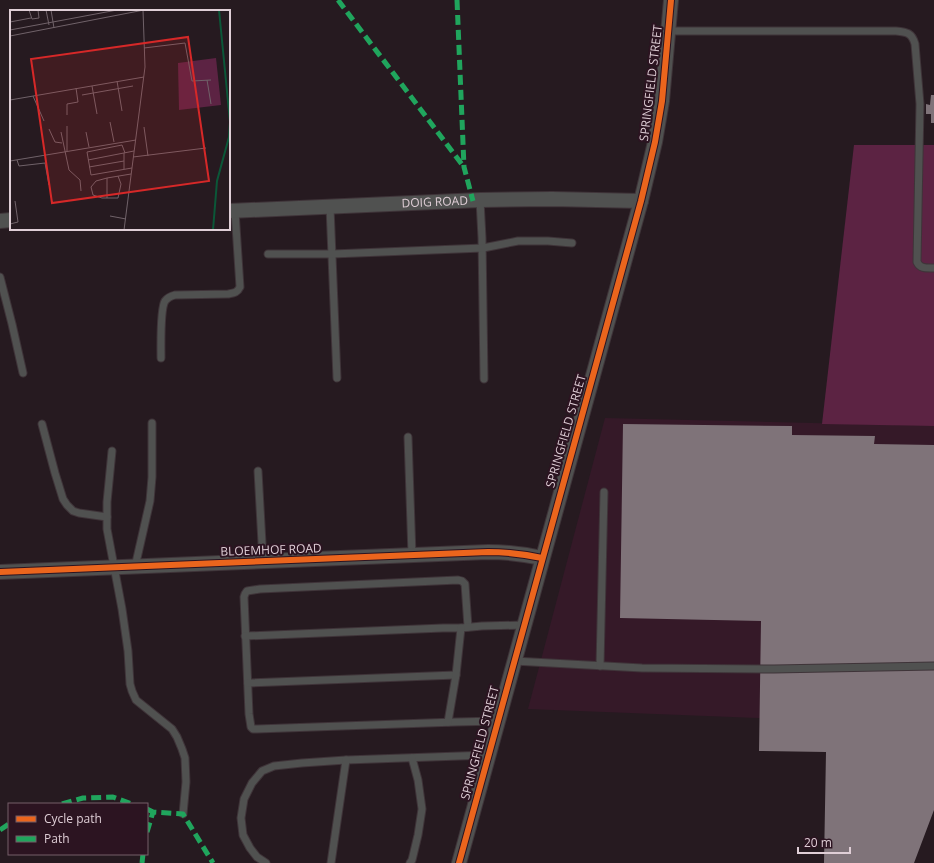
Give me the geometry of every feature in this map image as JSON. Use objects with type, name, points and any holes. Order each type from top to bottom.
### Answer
[{"type":"street","name":"SPRINGFIELD STREET","points":[[459,863],[656,142],[662,101],[671,0]]},
{"type":"street","name":"DOIG ROAD","points":[[232,211],[480,200],[552,199],[641,201]]},
{"type":"street","name":"BLOEMHOF ROAD","points":[[0,572],[488,552],[524,554],[542,558]]},
{"type":"lane","points":[[668,31],[896,31],[909,34],[916,44],[920,104],[917,262],[918,265],[922,267],[934,268]]},
{"type":"lane","points":[[480,200],[484,379]]},
{"type":"lane","points":[[330,207],[337,378]]},
{"type":"lane","points":[[161,358],[162,312],[166,300],[170,296],[228,294],[238,291],[240,287],[232,211]]},
{"type":"lane","points":[[268,254],[332,254],[482,248],[518,241],[572,243]]},
{"type":"lane","points":[[0,277],[23,374]]},
{"type":"lane","points":[[135,567],[150,501],[152,477],[152,423]]},
{"type":"lane","points":[[42,424],[63,499],[67,505],[78,513],[107,517]]},
{"type":"lane","points":[[408,437],[412,555]]},
{"type":"lane","points":[[112,451],[107,502],[107,529],[122,609],[128,651],[130,684],[136,700],[172,729],[182,749],[185,758],[186,782],[183,814]]},
{"type":"lane","points":[[258,471],[263,561]]},
{"type":"lane","points":[[600,666],[604,492]]},
{"type":"lane","points":[[448,722],[464,627],[465,584],[462,581],[454,580],[260,588],[247,591],[245,594],[245,636],[249,714],[251,727],[253,729],[498,721]]},
{"type":"lane","points":[[245,636],[524,625]]},
{"type":"lane","points":[[514,661],[642,668],[774,669],[934,666]]},
{"type":"lane","points":[[248,683],[456,675]]},
{"type":"lane","points":[[266,863],[257,857],[250,848],[243,835],[241,818],[244,799],[252,783],[262,771],[274,766],[302,763],[488,755]]},
{"type":"lane","points":[[410,863],[418,835],[422,809],[418,780],[412,758]]},
{"type":"lane","points":[[331,863],[346,760]]},
{"type":"shaded area","points":[[854,145],[934,145],[934,426],[822,424]]},
{"type":"shaded area","points":[[605,418],[934,426],[934,725],[528,709]]},
{"type":"building","points":[[931,95],[934,95],[934,123],[931,123],[931,114],[926,114],[926,104],[930,105]]},
{"type":"building","points":[[623,424],[792,426],[792,435],[875,436],[874,444],[934,445],[934,810],[914,863],[824,863],[826,752],[759,751],[761,621],[620,618]]},
{"type":"marked path","points":[[338,0],[464,167]]},
{"type":"marked path","points":[[457,0],[464,167],[473,201]]},
{"type":"marked path","points":[[66,803],[83,798],[113,797],[129,803]]},
{"type":"marked path","points":[[148,810],[153,812],[183,814],[213,863]]},
{"type":"marked path","points":[[148,829],[153,812]]},
{"type":"marked path","points":[[0,830],[8,825]]},
{"type":"marked path","points":[[142,863],[143,855]]},
{"type":"cycle path","points":[[459,863],[641,201],[655,142],[662,101],[671,0]]},
{"type":"cycle path","points":[[0,572],[488,552],[502,552],[542,558]]}]
